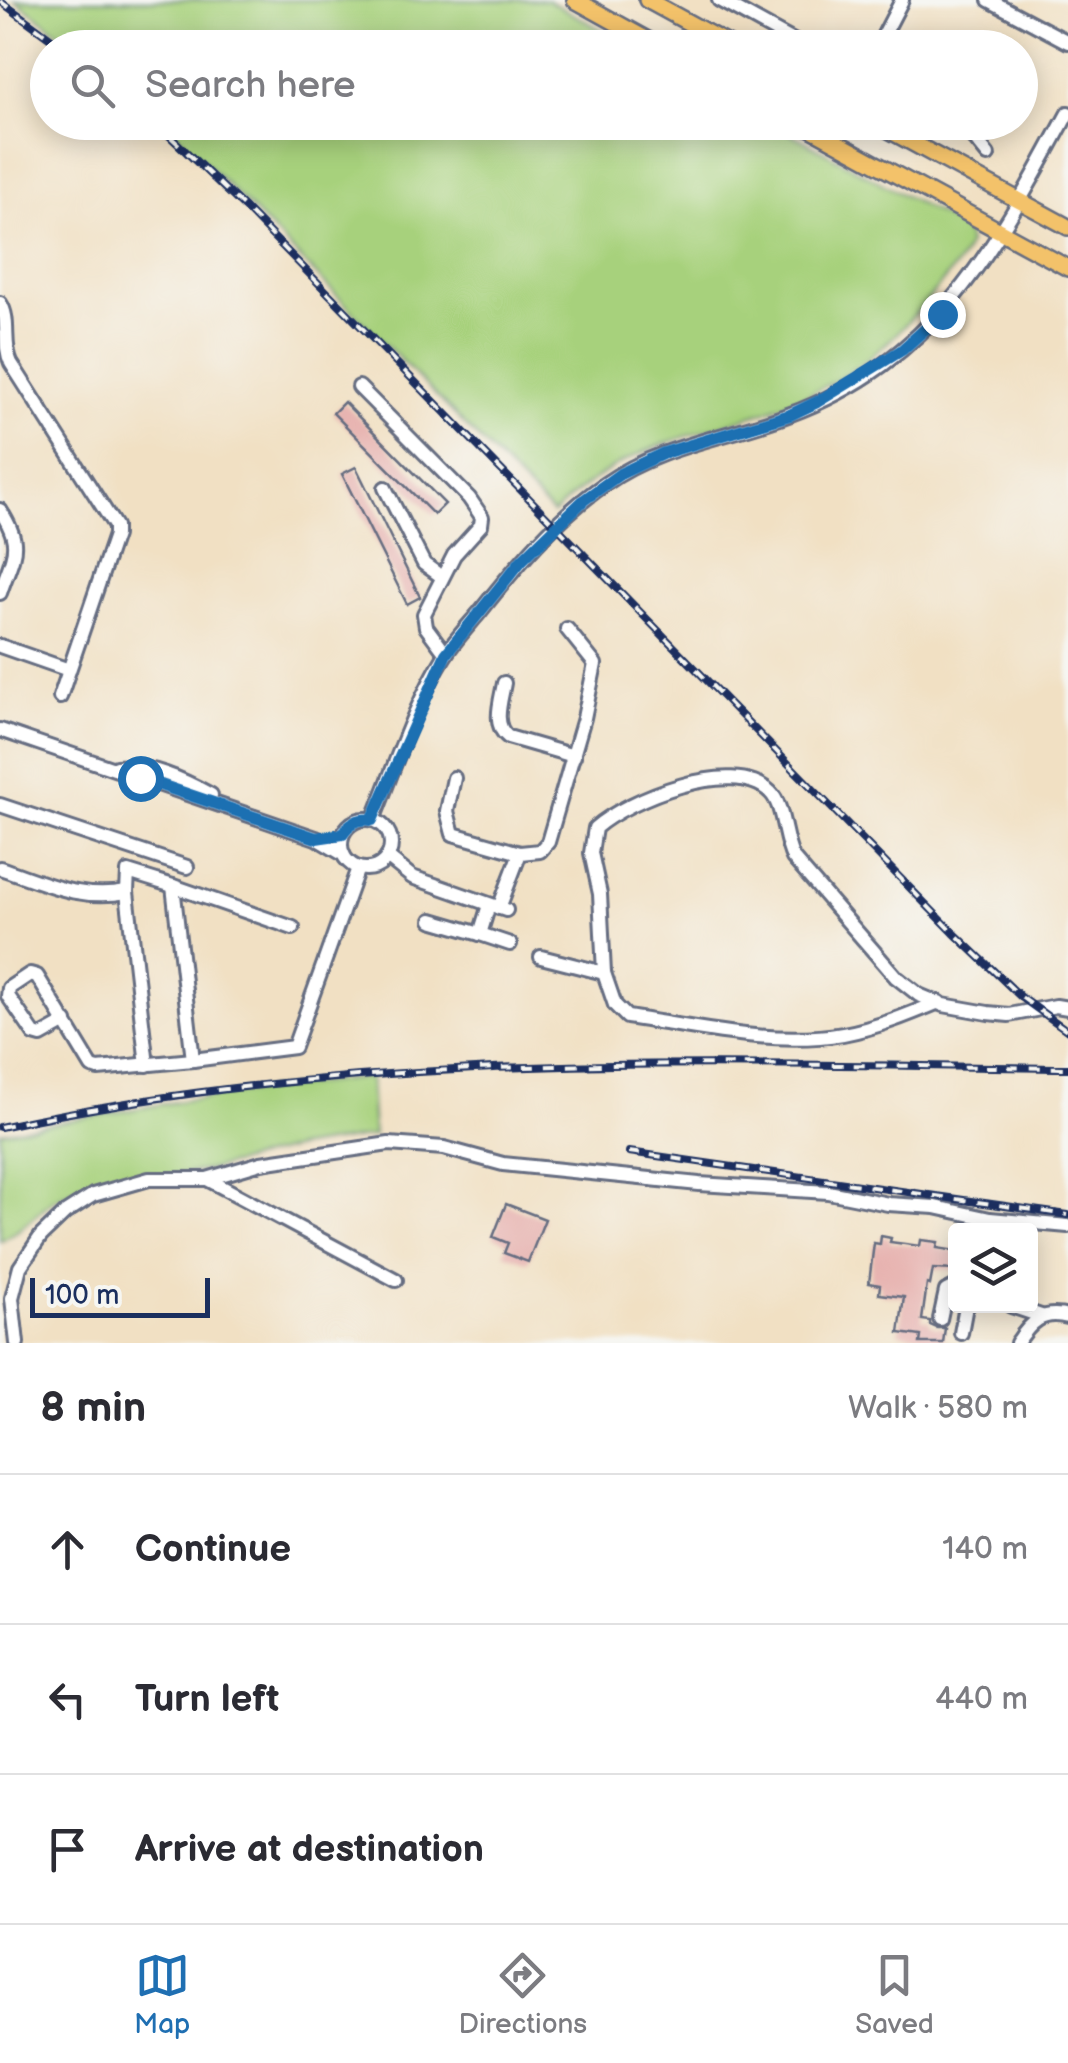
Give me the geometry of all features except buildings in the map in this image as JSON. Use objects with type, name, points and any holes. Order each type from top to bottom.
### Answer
[{"type":"main road","points":[[647,0],[702,30]]},
{"type":"main road","points":[[583,2],[631,30]]},
{"type":"main road","points":[[833,140],[1068,268]]},
{"type":"main road","points":[[907,140],[1068,227]]},
{"type":"street","points":[[719,0],[773,30]]},
{"type":"street","points":[[886,30],[902,0]]},
{"type":"street","points":[[989,0],[1068,42]]},
{"type":"street","points":[[372,820],[446,654],[521,561],[594,492],[620,474],[664,453],[790,415],[874,369],[913,341],[942,314],[1002,233],[1068,113]]},
{"type":"street","points":[[976,140],[988,155]]},
{"type":"street","points":[[0,303],[5,309],[6,352],[11,363],[115,526],[116,535],[60,698]]},
{"type":"street","points":[[359,387],[481,512],[481,525],[454,555],[423,620],[446,654]]},
{"type":"street","points":[[386,488],[424,564],[442,577]]},
{"type":"street","points":[[0,510],[16,543],[0,593]]},
{"type":"street","points":[[454,778],[447,811],[454,834],[520,853],[540,850],[548,842],[595,670],[592,660],[566,629]]},
{"type":"street","points":[[0,646],[69,670]]},
{"type":"street","points":[[504,682],[498,723],[501,732],[574,756]]},
{"type":"street","points":[[0,730],[316,838],[358,868],[372,868],[387,857],[388,832],[372,820],[354,822],[343,834],[343,854]]},
{"type":"street","points":[[939,1002],[840,1034],[765,1035],[627,1018],[615,1006],[604,973],[600,894],[591,853],[595,828],[682,782],[750,781],[762,785],[776,799],[785,840],[800,866],[896,977],[920,996],[1009,1015],[1056,1006],[1068,1008]]},
{"type":"street","points":[[0,805],[187,867]]},
{"type":"street","points":[[316,838],[343,834]]},
{"type":"street","points":[[135,850],[127,892],[147,1064]]},
{"type":"street","points":[[480,934],[498,908],[520,853]]},
{"type":"street","points":[[387,857],[412,877],[498,908]]},
{"type":"street","points":[[0,868],[84,895],[127,892]]},
{"type":"street","points":[[66,1022],[41,1036],[34,1034],[8,996],[9,988],[34,974],[66,1022],[92,1066],[103,1070],[294,1047],[358,868]]},
{"type":"street","points":[[128,872],[292,928]]},
{"type":"street","points":[[173,886],[193,1060]]},
{"type":"street","points":[[432,920],[510,944]]},
{"type":"street","points":[[542,957],[604,973]]},
{"type":"street","points":[[17,1343],[12,1298],[20,1266],[41,1236],[92,1195],[149,1180],[206,1179],[280,1159],[389,1144],[444,1148],[503,1164],[699,1184],[828,1192],[888,1204],[935,1207],[990,1220],[1068,1226]]},
{"type":"street","points":[[206,1179],[396,1280]]},
{"type":"street","points":[[940,1319],[948,1290]]},
{"type":"street","points":[[962,1333],[965,1313]]},
{"type":"street","points":[[1032,1313],[1041,1316]]},
{"type":"street","points":[[1017,1343],[1041,1316],[1068,1317]]},
{"type":"green space","points":[[15,0],[547,0],[603,30],[56,30]]},
{"type":"green space","points":[[183,140],[802,140],[964,228],[969,243],[957,265],[883,346],[850,372],[791,402],[637,455],[581,489],[553,514]]},
{"type":"green space","points":[[370,1077],[373,1136],[297,1148],[208,1170],[79,1188],[53,1200],[0,1241],[0,1132],[187,1100]]},
{"type":"railway","points":[[0,1],[39,30]]},
{"type":"railway","points":[[174,140],[244,207],[954,933],[1021,997],[1068,1031]]},
{"type":"railway","points":[[0,1127],[133,1102],[266,1084],[399,1073],[665,1064],[1068,1068]]},
{"type":"railway","points":[[629,1152],[1068,1215]]},
{"type":"route","points":[[140,778],[316,838],[343,834],[354,822],[372,820],[446,654],[521,561],[584,500],[620,474],[664,453],[790,415],[817,402],[902,350],[942,314]]}]
